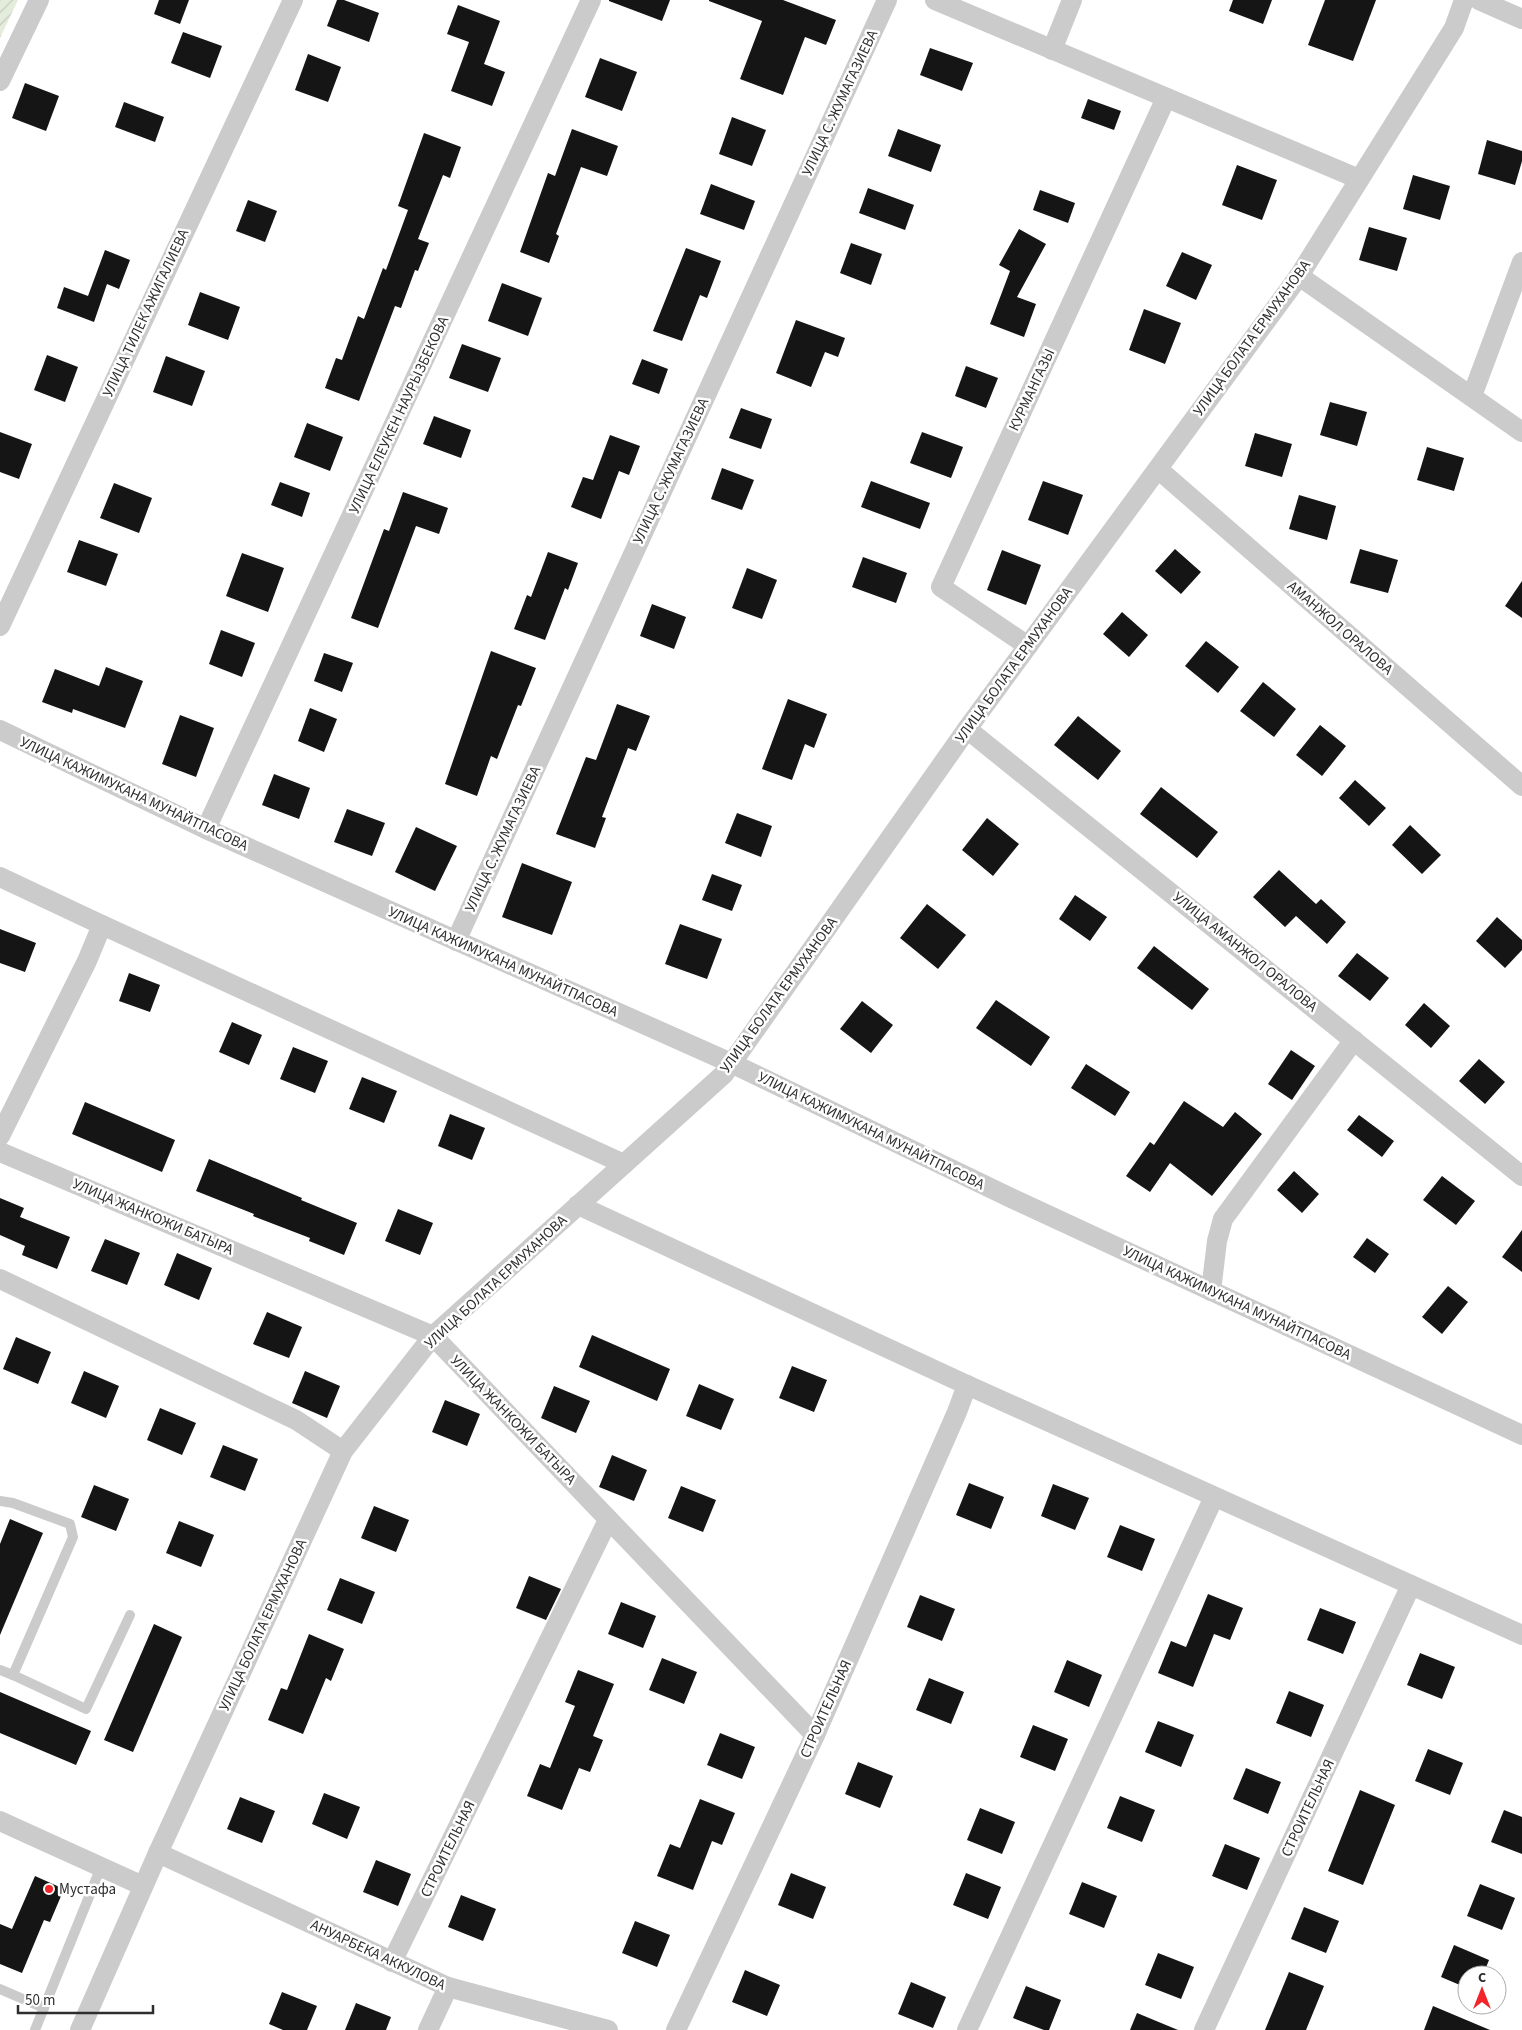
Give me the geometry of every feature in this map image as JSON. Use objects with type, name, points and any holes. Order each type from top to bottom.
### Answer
[{"type":"street","points":[[0,81],[39,0]]},
{"type":"street","name":"УЛИЦА ТИЛЕК АЖИГАЛИЕВА","points":[[0,626],[292,0]]},
{"type":"street","name":"УЛИЦА ЕЛЕУКЕН НАУРЫЗБЕКОВА","points":[[206,829],[592,0]]},
{"type":"street","name":"УЛИЦА С. ЖУМАГАЗИЕВА","points":[[456,942],[887,0]]},
{"type":"street","points":[[935,0],[1359,179]]},
{"type":"street","points":[[1052,50],[1072,0]]},
{"type":"street","name":"УЛИЦА БОЛАТА ЕРМУХАНОВА","points":[[80,2030],[158,1853],[344,1450],[433,1336],[724,1074],[967,729],[1299,276],[1454,28],[1464,0]]},
{"type":"street","points":[[1479,0],[1522,19]]},
{"type":"street","name":"КУРМАНГАЗЫ","points":[[1028,646],[941,587],[1166,98]]},
{"type":"street","points":[[1472,396],[1522,262]]},
{"type":"street","points":[[1299,276],[1522,432]]},
{"type":"street","name":"АМАНЖОЛ ОРАЛОВА","points":[[1158,469],[1522,786]]},
{"type":"street","name":"УЛИЦА АМАНЖОЛ ОРАЛОВА","points":[[967,729],[1522,1176]]},
{"type":"street","name":"УЛИЦА КАЖИМУКАНА МУНАЙТПАСОВА","points":[[0,730],[206,829],[456,942],[732,1063],[1009,1198],[1522,1435]]},
{"type":"street","points":[[0,877],[624,1164]]},
{"type":"street","points":[[0,1136],[87,962],[102,925]]},
{"type":"street","points":[[1211,1291],[1217,1240],[1223,1219],[1354,1040]]},
{"type":"street","name":"УЛИЦА ЖАНКОЖИ БАТЫРА","points":[[0,1152],[433,1336],[815,1735]]},
{"type":"street","points":[[578,1205],[967,1385],[1522,1634]]},
{"type":"street","points":[[0,1279],[296,1420],[344,1450]]},
{"type":"street","name":"СТРОИТЕЛЬНАЯ","points":[[676,2030],[815,1735],[967,1385]]},
{"type":"street","points":[[967,2030],[1214,1497]]},
{"type":"street","name":"СТРОИТЕЛЬНАЯ","points":[[392,1962],[608,1520]]},
{"type":"street","name":"СТРОИТЕЛЬНАЯ","points":[[1204,2030],[1412,1585]]},
{"type":"street","points":[[0,1821],[143,1886]]},
{"type":"street","name":"АНУАРБЕКА АККУЛОВА","points":[[158,1853],[448,1987],[608,2030]]},
{"type":"street","points":[[428,2030],[448,1987]]},
{"type":"lane","points":[[0,1500],[13,1502],[70,1524],[72,1530],[72,1537],[13,1674]]},
{"type":"lane","points":[[0,1670],[13,1674],[86,1709],[130,1615]]},
{"type":"lane","points":[[35,2030],[102,1867]]},
{"type":"lane","points":[[0,1989],[44,2008]]},
{"type":"green space","points":[[0,0],[18,0],[0,38]]},
{"type":"building","points":[[159,0],[189,0],[180,24],[154,14]]},
{"type":"building","points":[[337,0],[344,0],[379,13],[369,42],[327,26]]},
{"type":"building","points":[[609,0],[670,0],[662,21]]},
{"type":"building","points":[[709,0],[783,0],[836,20],[826,45],[805,37],[783,95],[740,79],[762,21]]},
{"type":"building","points":[[1233,0],[1272,0],[1263,24],[1229,11]]},
{"type":"building","points":[[1325,0],[1376,0],[1353,61],[1308,45]]},
{"type":"building","points":[[458,5],[500,21],[484,64],[505,72],[492,106],[451,91],[469,42],[447,34]]},
{"type":"building","points":[[183,32],[222,46],[210,78],[171,63]]},
{"type":"building","points":[[930,48],[973,63],[962,91],[920,75]]},
{"type":"building","points":[[308,54],[341,67],[328,102],[295,90]]},
{"type":"building","points":[[600,58],[637,72],[622,111],[585,97]]},
{"type":"building","points":[[25,83],[59,96],[46,131],[12,118]]},
{"type":"building","points":[[1088,99],[1121,111],[1114,130],[1081,118]]},
{"type":"building","points":[[124,102],[164,117],[155,142],[115,127]]},
{"type":"building","points":[[732,117],[766,130],[752,166],[719,154]]},
{"type":"building","points":[[572,129],[618,146],[607,176],[581,167],[556,234],[559,236],[549,263],[520,252],[548,173],[555,176]]},
{"type":"building","points":[[898,129],[941,145],[931,172],[888,156]]},
{"type":"building","points":[[424,133],[461,147],[450,178],[443,175],[418,239],[429,243],[418,271],[415,270],[401,308],[395,306],[359,401],[325,388],[336,358],[342,360],[358,316],[364,319],[383,268],[386,270],[408,210],[398,206]]},
{"type":"building","points":[[1487,140],[1522,151],[1522,161],[1515,185],[1478,174]]},
{"type":"building","points":[[1237,165],[1277,180],[1262,220],[1222,205]]},
{"type":"building","points":[[1413,175],[1450,186],[1440,220],[1403,209]]},
{"type":"building","points":[[711,184],[755,201],[744,230],[700,214]]},
{"type":"building","points":[[868,188],[914,205],[905,230],[859,213]]},
{"type":"building","points":[[1040,190],[1075,203],[1068,223],[1033,210]]},
{"type":"building","points":[[248,200],[277,211],[265,242],[236,231]]},
{"type":"building","points":[[1369,227],[1407,238],[1397,271],[1359,260]]},
{"type":"building","points":[[1019,229],[1046,244],[1017,297],[1036,304],[1024,337],[990,324],[1010,271],[999,265]]},
{"type":"building","points":[[851,243],[882,254],[871,285],[840,273]]},
{"type":"building","points":[[686,248],[721,261],[707,298],[700,295],[682,341],[653,331]]},
{"type":"building","points":[[105,250],[130,260],[119,289],[107,284],[94,322],[57,308],[64,287],[88,296]]},
{"type":"building","points":[[1182,252],[1212,265],[1196,300],[1166,286]]},
{"type":"building","points":[[502,283],[542,298],[528,336],[488,321]]},
{"type":"building","points":[[200,292],[240,307],[228,340],[188,325]]},
{"type":"building","points":[[1144,309],[1181,323],[1165,364],[1129,350]]},
{"type":"building","points":[[796,320],[845,338],[838,357],[825,352],[811,387],[776,373]]},
{"type":"building","points":[[462,344],[501,358],[488,392],[449,378]]},
{"type":"building","points":[[47,355],[78,367],[65,402],[34,390]]},
{"type":"building","points":[[166,356],[205,371],[192,406],[153,392]]},
{"type":"building","points":[[642,359],[668,369],[659,394],[632,384]]},
{"type":"building","points":[[966,366],[998,378],[986,408],[955,396]]},
{"type":"building","points":[[1330,402],[1367,412],[1357,446],[1320,435]]},
{"type":"building","points":[[741,408],[772,419],[761,449],[729,438]]},
{"type":"building","points":[[434,416],[471,430],[461,458],[423,444]]},
{"type":"building","points":[[307,423],[343,437],[330,471],[294,457]]},
{"type":"building","points":[[0,432],[32,444],[19,479],[0,472]]},
{"type":"building","points":[[922,432],[963,447],[951,478],[910,463]]},
{"type":"building","points":[[1255,433],[1292,444],[1282,477],[1245,466]]},
{"type":"building","points":[[610,435],[640,446],[629,475],[619,471],[601,519],[571,507],[583,477],[593,480]]},
{"type":"building","points":[[1427,447],[1464,458],[1454,491],[1417,480]]},
{"type":"building","points":[[722,468],[754,480],[742,510],[711,499]]},
{"type":"building","points":[[871,481],[930,503],[920,529],[861,507]]},
{"type":"building","points":[[1043,481],[1083,495],[1068,535],[1028,520]]},
{"type":"building","points":[[280,482],[310,493],[302,517],[271,505]]},
{"type":"building","points":[[114,483],[152,498],[139,533],[100,518]]},
{"type":"building","points":[[403,492],[448,508],[439,534],[416,526],[378,628],[351,618],[384,529],[389,531]]},
{"type":"building","points":[[1299,495],[1336,506],[1327,540],[1289,529]]},
{"type":"building","points":[[79,540],[118,554],[106,586],[67,572]]},
{"type":"building","points":[[1175,549],[1201,572],[1181,594],[1155,571]]},
{"type":"building","points":[[1360,549],[1398,560],[1388,593],[1350,583]]},
{"type":"building","points":[[1002,550],[1041,565],[1026,605],[987,590]]},
{"type":"building","points":[[548,552],[578,563],[568,590],[565,588],[545,640],[514,629],[527,595],[531,597]]},
{"type":"building","points":[[242,553],[284,568],[268,612],[226,596]]},
{"type":"building","points":[[863,557],[907,573],[896,603],[852,587]]},
{"type":"building","points":[[747,568],[777,580],[762,619],[732,608]]},
{"type":"building","points":[[1522,581],[1522,618],[1505,606]]},
{"type":"building","points":[[652,604],[686,617],[674,649],[640,636]]},
{"type":"building","points":[[1122,612],[1148,635],[1129,657],[1103,634]]},
{"type":"building","points":[[221,630],[255,643],[242,677],[209,664]]},
{"type":"building","points":[[1206,641],[1239,667],[1218,693],[1185,666]]},
{"type":"building","points":[[491,651],[536,668],[521,706],[518,705],[497,759],[491,756],[477,796],[445,784]]},
{"type":"building","points":[[324,653],[353,663],[342,692],[314,681]]},
{"type":"building","points":[[106,667],[143,681],[125,728],[73,709],[72,713],[42,702],[55,669],[99,686]]},
{"type":"building","points":[[1263,682],[1296,709],[1274,737],[1240,711]]},
{"type":"building","points":[[788,699],[827,714],[814,748],[805,744],[792,780],[762,769]]},
{"type":"building","points":[[617,704],[650,716],[636,751],[628,748],[602,817],[606,818],[595,848],[556,834],[586,757],[596,760]]},
{"type":"building","points":[[310,708],[337,719],[324,752],[298,741]]},
{"type":"building","points":[[180,715],[214,728],[196,777],[162,764]]},
{"type":"building","points":[[1078,716],[1121,751],[1098,780],[1054,745]]},
{"type":"building","points":[[1320,725],[1346,746],[1322,776],[1296,755]]},
{"type":"building","points":[[274,774],[310,788],[299,819],[262,805]]},
{"type":"building","points":[[1355,780],[1386,808],[1369,826],[1339,798]]},
{"type":"building","points":[[1161,787],[1218,832],[1197,858],[1140,814]]},
{"type":"building","points":[[347,809],[385,823],[372,856],[334,842]]},
{"type":"building","points":[[737,813],[772,826],[761,857],[725,843]]},
{"type":"building","points":[[987,818],[1019,844],[993,876],[962,850]]},
{"type":"building","points":[[1410,825],[1441,855],[1422,874],[1392,845]]},
{"type":"building","points":[[416,827],[457,846],[435,891],[395,872]]},
{"type":"building","points":[[522,863],[572,882],[552,935],[502,917]]},
{"type":"building","points":[[1279,870],[1316,904],[1321,899],[1346,922],[1327,944],[1296,916],[1285,927],[1253,897]]},
{"type":"building","points":[[712,874],[742,885],[732,911],[702,900]]},
{"type":"building","points":[[1075,895],[1107,917],[1090,941],[1059,919]]},
{"type":"building","points":[[927,904],[966,935],[938,969],[900,938]]},
{"type":"building","points":[[1497,917],[1522,940],[1522,950],[1505,968],[1476,941]]},
{"type":"building","points":[[680,924],[722,939],[707,979],[665,964]]},
{"type":"building","points":[[0,929],[36,943],[25,972],[0,963]]},
{"type":"building","points":[[1154,946],[1209,989],[1192,1010],[1137,968]]},
{"type":"building","points":[[1357,953],[1389,978],[1370,1001],[1338,976]]},
{"type":"building","points":[[129,973],[160,985],[150,1012],[119,1001]]},
{"type":"building","points":[[996,1000],[1050,1037],[1031,1066],[976,1028]]},
{"type":"building","points":[[862,1001],[893,1025],[871,1053],[840,1029]]},
{"type":"building","points":[[1424,1003],[1450,1026],[1431,1048],[1405,1025]]},
{"type":"building","points":[[232,1022],[262,1035],[249,1065],[219,1052]]},
{"type":"building","points":[[293,1047],[328,1061],[315,1093],[280,1079]]},
{"type":"building","points":[[1291,1050],[1315,1066],[1292,1100],[1268,1084]]},
{"type":"building","points":[[1479,1059],[1505,1082],[1485,1104],[1459,1081]]},
{"type":"building","points":[[1086,1064],[1130,1092],[1115,1116],[1071,1088]]},
{"type":"building","points":[[362,1077],[397,1091],[384,1123],[349,1109]]},
{"type":"building","points":[[1184,1101],[1223,1127],[1235,1112],[1262,1134],[1212,1196],[1170,1163],[1150,1192],[1126,1176],[1150,1142],[1154,1145]]},
{"type":"building","points":[[85,1102],[175,1140],[162,1172],[72,1134]]},
{"type":"building","points":[[450,1114],[485,1128],[472,1160],[438,1146]]},
{"type":"building","points":[[1359,1115],[1394,1141],[1382,1157],[1347,1130]]},
{"type":"building","points":[[209,1159],[357,1223],[344,1255],[309,1241],[310,1238],[196,1191]]},
{"type":"building","points":[[1294,1171],[1319,1194],[1302,1213],[1277,1190]]},
{"type":"building","points":[[1442,1176],[1475,1201],[1456,1225],[1423,1200]]},
{"type":"building","points":[[0,1198],[24,1208],[20,1217],[70,1237],[57,1269],[22,1255],[25,1246],[0,1235]]},
{"type":"building","points":[[398,1209],[433,1223],[420,1255],[385,1241]]},
{"type":"building","points":[[1522,1230],[1522,1272],[1502,1257]]},
{"type":"building","points":[[1367,1238],[1389,1254],[1375,1273],[1353,1257]]},
{"type":"building","points":[[105,1239],[140,1253],[127,1285],[91,1271]]},
{"type":"building","points":[[177,1253],[212,1268],[199,1300],[164,1285]]},
{"type":"building","points":[[1448,1286],[1468,1302],[1442,1334],[1422,1317]]},
{"type":"building","points":[[267,1312],[302,1327],[289,1358],[253,1344]]},
{"type":"building","points":[[592,1335],[670,1369],[657,1401],[579,1367]]},
{"type":"building","points":[[16,1337],[51,1352],[38,1384],[3,1369]]},
{"type":"building","points":[[792,1366],[827,1380],[814,1412],[779,1398]]},
{"type":"building","points":[[84,1371],[119,1386],[106,1418],[71,1403]]},
{"type":"building","points":[[305,1371],[340,1386],[327,1418],[292,1403]]},
{"type":"building","points":[[699,1384],[734,1399],[721,1430],[686,1416]]},
{"type":"building","points":[[554,1386],[590,1401],[576,1433],[541,1418]]},
{"type":"building","points":[[445,1400],[480,1414],[467,1446],[432,1432]]},
{"type":"building","points":[[160,1408],[196,1423],[182,1455],[147,1440]]},
{"type":"building","points":[[223,1445],[258,1459],[245,1491],[210,1477]]},
{"type":"building","points":[[612,1455],[647,1470],[634,1501],[599,1487]]},
{"type":"building","points":[[969,1483],[1004,1497],[991,1529],[956,1515]]},
{"type":"building","points":[[1053,1484],[1089,1498],[1075,1530],[1041,1516]]},
{"type":"building","points":[[94,1485],[129,1499],[116,1531],[81,1517]]},
{"type":"building","points":[[681,1486],[716,1500],[703,1532],[668,1518]]},
{"type":"building","points":[[374,1506],[409,1520],[396,1552],[361,1538]]},
{"type":"building","points":[[10,1519],[43,1533],[0,1635],[0,1544]]},
{"type":"building","points":[[179,1521],[214,1535],[201,1567],[166,1553]]},
{"type":"building","points":[[1120,1525],[1155,1539],[1142,1571],[1107,1557]]},
{"type":"building","points":[[529,1576],[561,1589],[546,1620],[516,1608]]},
{"type":"building","points":[[340,1578],[375,1592],[362,1624],[327,1610]]},
{"type":"building","points":[[1208,1594],[1243,1608],[1230,1640],[1214,1634],[1193,1687],[1158,1673],[1171,1641],[1186,1647]]},
{"type":"building","points":[[920,1595],[955,1609],[942,1641],[907,1627]]},
{"type":"building","points":[[621,1602],[656,1616],[643,1648],[608,1634]]},
{"type":"building","points":[[1320,1608],[1356,1622],[1343,1654],[1307,1640]]},
{"type":"building","points":[[154,1624],[182,1637],[133,1752],[104,1740]]},
{"type":"building","points":[[309,1634],[344,1649],[331,1681],[326,1678],[303,1734],[268,1720],[281,1688],[287,1690]]},
{"type":"building","points":[[1420,1653],[1455,1667],[1442,1699],[1407,1685]]},
{"type":"building","points":[[662,1658],[697,1672],[684,1704],[649,1690]]},
{"type":"building","points":[[1067,1660],[1102,1675],[1089,1707],[1054,1692]]},
{"type":"building","points":[[578,1670],[614,1684],[593,1736],[603,1740],[590,1772],[579,1768],[562,1810],[527,1796],[540,1764],[550,1768],[575,1706],[565,1702]]},
{"type":"building","points":[[929,1678],[964,1692],[951,1724],[916,1710]]},
{"type":"building","points":[[1289,1691],[1324,1705],[1311,1737],[1276,1723]]},
{"type":"building","points":[[0,1692],[91,1731],[76,1765],[0,1733]]},
{"type":"building","points":[[1158,1721],[1194,1735],[1181,1767],[1145,1752]]},
{"type":"building","points":[[1033,1725],[1068,1739],[1055,1771],[1020,1757]]},
{"type":"building","points":[[720,1733],[755,1747],[742,1779],[707,1765]]},
{"type":"building","points":[[1428,1749],[1463,1763],[1450,1795],[1415,1781]]},
{"type":"building","points":[[858,1762],[893,1776],[880,1808],[845,1794]]},
{"type":"building","points":[[1246,1768],[1281,1782],[1268,1814],[1233,1799]]},
{"type":"building","points":[[1360,1790],[1395,1805],[1363,1885],[1328,1871]]},
{"type":"building","points":[[324,1793],[360,1807],[347,1839],[312,1824]]},
{"type":"building","points":[[1120,1796],[1155,1810],[1142,1842],[1107,1828]]},
{"type":"building","points":[[240,1797],[275,1811],[262,1843],[227,1829]]},
{"type":"building","points":[[700,1799],[735,1813],[722,1845],[712,1841],[693,1890],[657,1876],[670,1844],[680,1848]]},
{"type":"building","points":[[980,1808],[1015,1822],[1002,1854],[967,1840]]},
{"type":"building","points":[[1504,1810],[1522,1817],[1522,1854],[1491,1842]]},
{"type":"building","points":[[1225,1844],[1260,1858],[1247,1890],[1212,1876]]},
{"type":"building","points":[[376,1860],[411,1874],[398,1906],[363,1892]]},
{"type":"building","points":[[791,1873],[826,1887],[813,1919],[778,1905]]},
{"type":"building","points":[[966,1873],[1001,1887],[988,1919],[953,1905]]},
{"type":"building","points":[[35,1876],[64,1889],[50,1922],[44,1920],[22,1973],[0,1964],[0,1924],[12,1929]]},
{"type":"building","points":[[1082,1882],[1117,1896],[1104,1928],[1069,1914]]},
{"type":"building","points":[[1480,1884],[1515,1898],[1502,1930],[1467,1916]]},
{"type":"building","points":[[461,1895],[496,1909],[483,1941],[448,1927]]},
{"type":"building","points":[[1304,1907],[1339,1921],[1326,1953],[1291,1939]]},
{"type":"building","points":[[635,1921],[670,1935],[657,1967],[622,1953]]},
{"type":"building","points":[[1454,1945],[1489,1960],[1487,1965],[1457,1965],[1457,1984],[1441,1977]]},
{"type":"building","points":[[1158,1953],[1194,1967],[1181,1999],[1145,1985]]},
{"type":"building","points":[[745,1970],[780,1985],[767,2016],[732,2002]]},
{"type":"building","points":[[1289,1972],[1324,1986],[1306,2030],[1265,2030]]},
{"type":"building","points":[[911,1982],[946,1997],[933,2028],[898,2014]]},
{"type":"building","points":[[1026,1986],[1061,2000],[1049,2030],[1044,2030],[1013,2018]]},
{"type":"building","points":[[282,1992],[317,2006],[307,2030],[283,2030],[269,2024]]},
{"type":"building","points":[[356,2003],[391,2017],[386,2030],[345,2030]]},
{"type":"building","points":[[1433,2006],[1490,2030],[1424,2030]]},
{"type":"building","points":[[1137,2013],[1178,2030],[1130,2030]]},
{"type":"place","name":"Мустафа","points":[[49,1889]]}]
